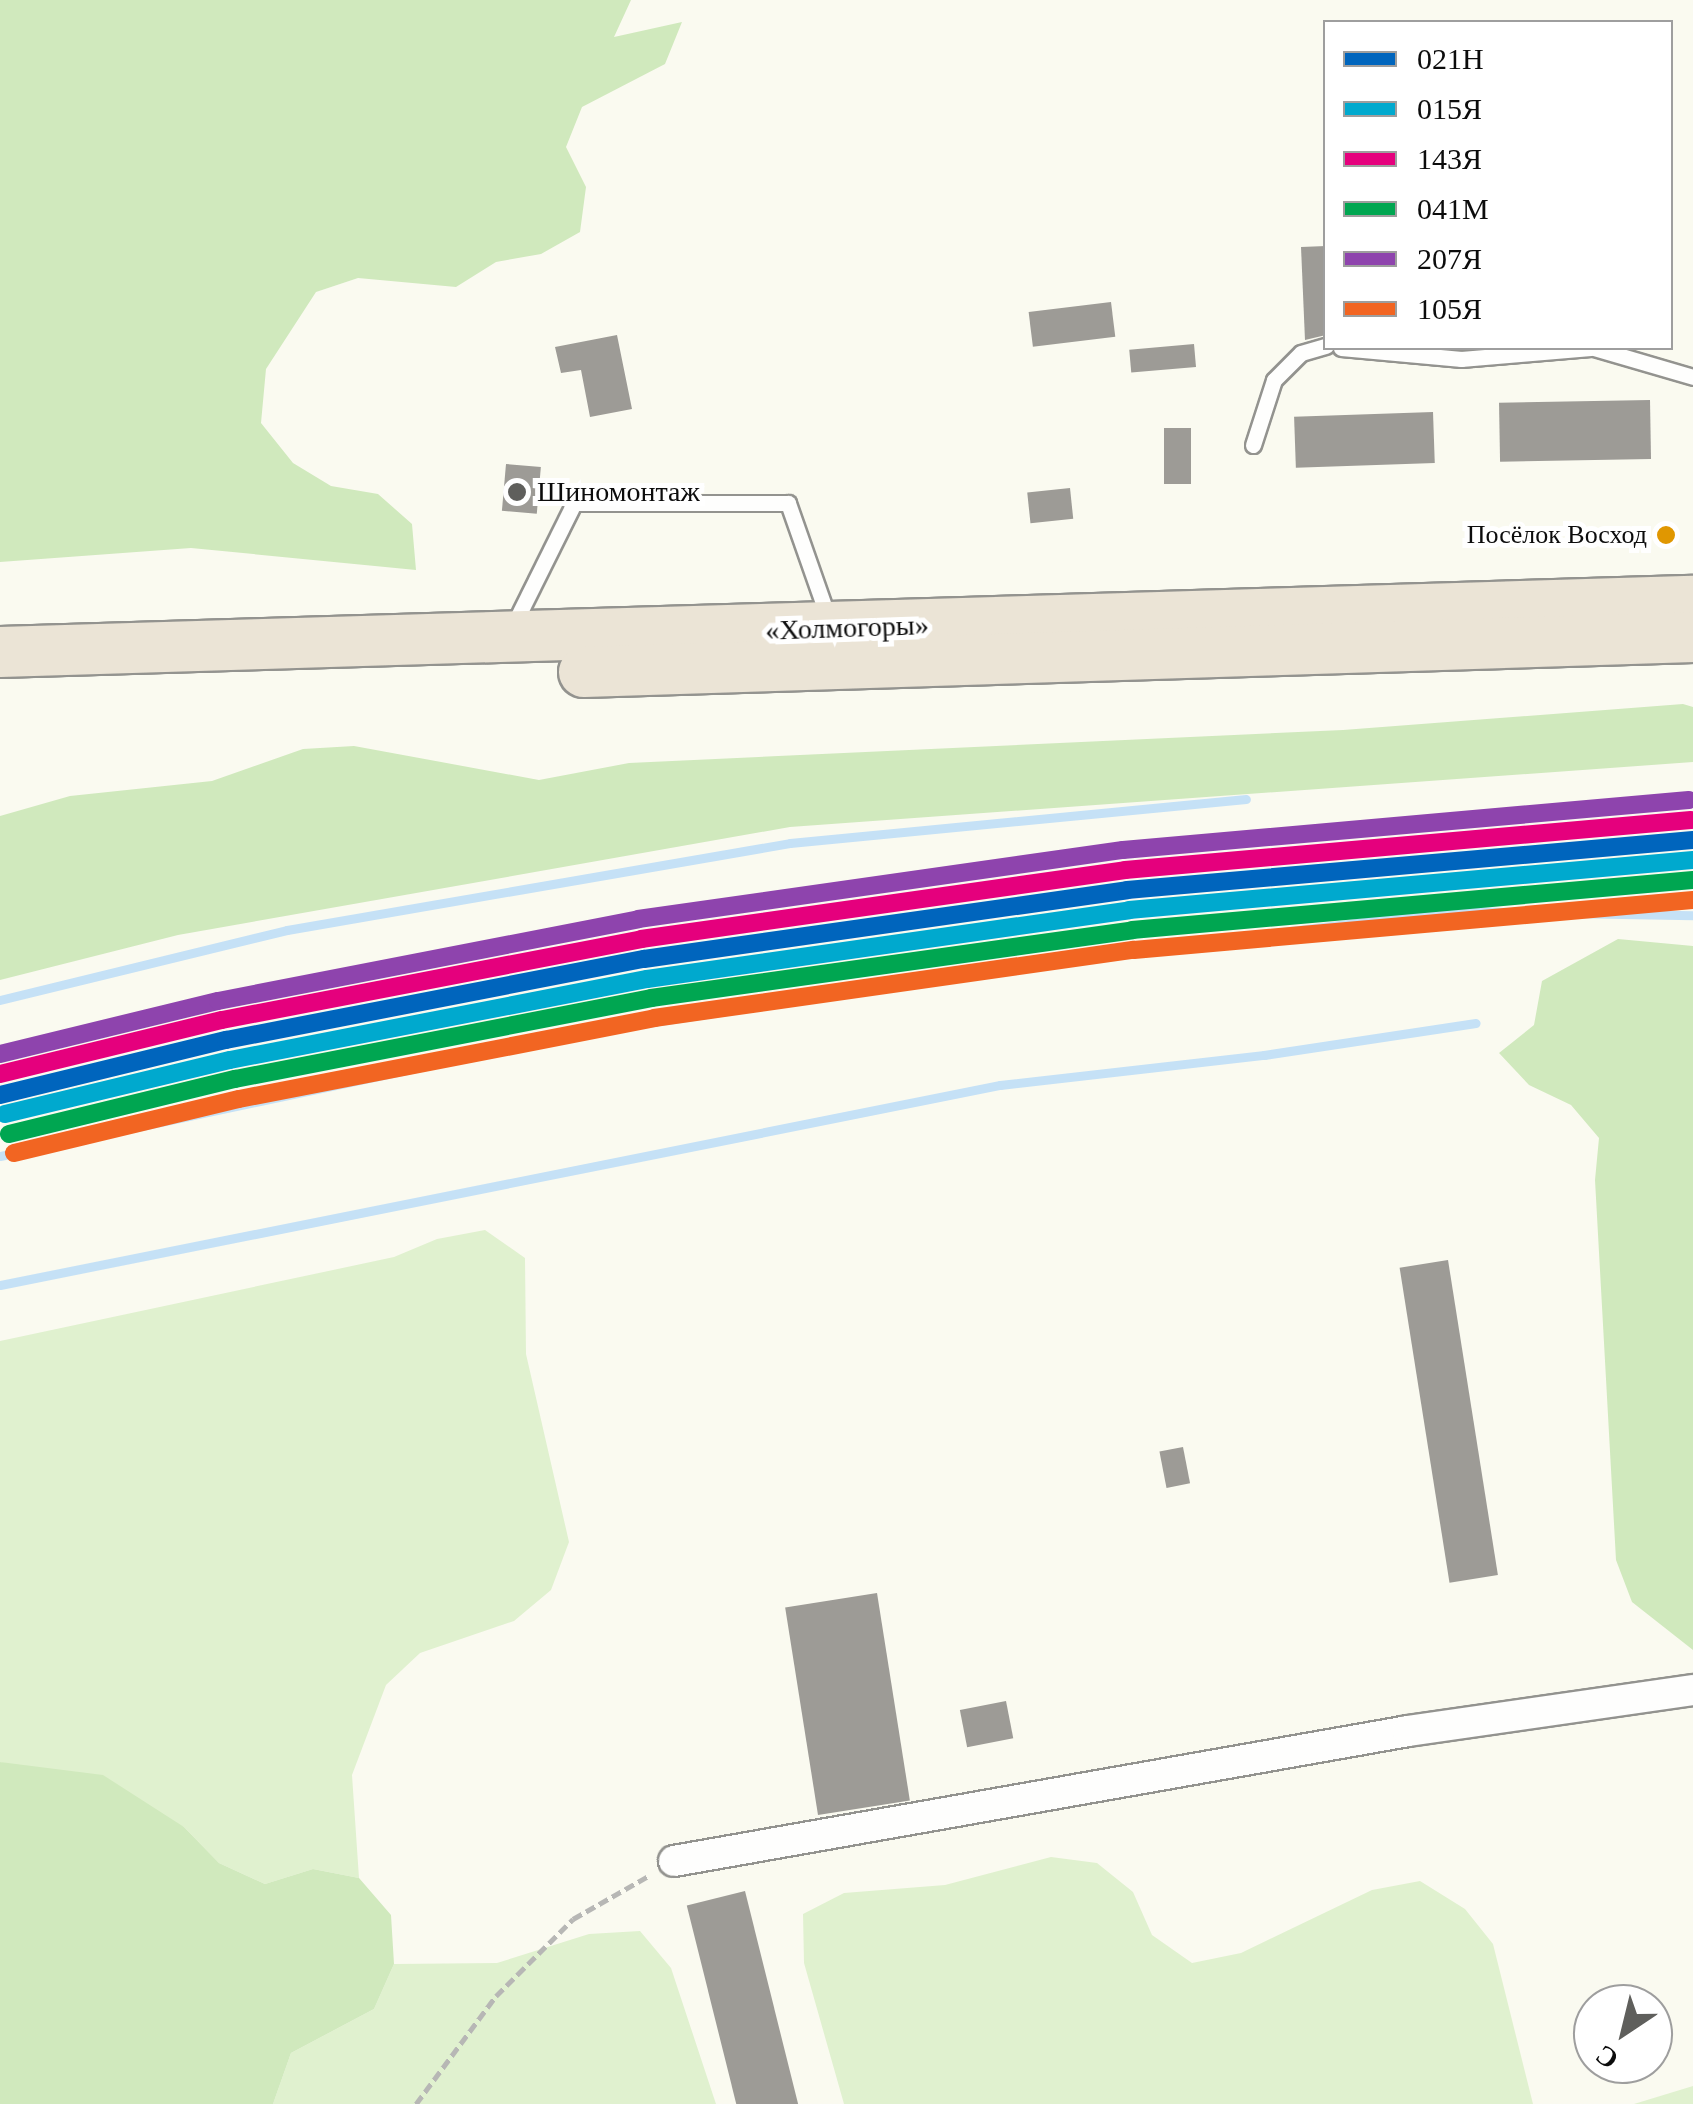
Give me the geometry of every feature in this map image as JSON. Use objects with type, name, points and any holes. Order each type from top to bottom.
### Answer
[{"type":"highway","name":"«Холмогоры»","points":[[0,652],[506,640],[1693,601]]},
{"type":"highway","name":"«Холмогоры»","points":[[0,686],[1693,637]]},
{"type":"street","points":[[674,1861],[1389,1734],[1693,1690]]},
{"type":"lane","points":[[1253,446],[1274,380],[1301,354],[1323,347]]},
{"type":"lane","points":[[1364,350],[1461,359],[1568,350]]},
{"type":"lane","points":[[1599,350],[1693,377]]},
{"type":"lane","points":[[506,640],[574,503],[788,503],[832,628]]},
{"type":"path","points":[[416,2104],[496,1996],[573,1919],[674,1861]]},
{"type":"green space","points":[[0,0],[631,0],[614,37],[682,22],[665,64],[582,107],[566,147],[586,187],[580,232],[541,254],[496,262],[456,287],[358,278],[316,292],[266,369],[261,423],[293,463],[331,486],[378,494],[412,524],[416,570],[191,548],[0,562]]},
{"type":"green space","points":[[1683,704],[1693,707],[1693,762],[790,827],[178,935],[0,980],[0,816],[70,796],[212,781],[303,749],[354,746],[539,780],[629,763],[1343,730]]},
{"type":"green space","points":[[1618,939],[1693,946],[1693,1650],[1632,1602],[1616,1560],[1595,1180],[1599,1138],[1571,1105],[1529,1085],[1499,1053],[1534,1025],[1542,981]]},
{"type":"green space","points":[[485,1230],[525,1258],[526,1354],[569,1542],[551,1590],[514,1621],[420,1653],[386,1685],[352,1775],[359,1878],[313,1869],[265,1884],[219,1863],[184,1827],[0,1762],[0,1341],[394,1257],[437,1239]]},
{"type":"green space","points":[[0,1762],[103,1775],[184,1827],[219,1863],[265,1884],[313,1869],[359,1878],[391,1915],[394,1964],[374,2009],[291,2053],[273,2104],[0,2104]]},
{"type":"green space","points":[[1051,1857],[1097,1863],[1133,1892],[1152,1935],[1192,1963],[1241,1953],[1372,1890],[1420,1881],[1465,1909],[1493,1944],[1533,2104],[844,2104],[804,1963],[803,1914],[844,1893],[945,1885]]},
{"type":"green space","points":[[640,1931],[671,1968],[716,2104],[273,2104],[291,2053],[374,2009],[394,1964],[497,1963],[589,1934]]},
{"type":"green space","points":[[1693,2086],[1693,2104],[1634,2104]]},
{"type":"building","points":[[1323,246],[1323,336],[1305,340],[1301,247]]},
{"type":"building","points":[[1111,302],[1115,337],[1033,347],[1029,312]]},
{"type":"building","points":[[617,335],[632,409],[590,417],[581,370],[561,373],[555,347]]},
{"type":"building","points":[[1194,344],[1196,367],[1131,373],[1129,350]]},
{"type":"building","points":[[1650,400],[1651,459],[1500,462],[1499,403]]},
{"type":"building","points":[[1433,412],[1435,463],[1296,468],[1294,417]]},
{"type":"building","points":[[1164,428],[1191,428],[1191,484],[1164,484]]},
{"type":"building","points":[[506,464],[541,467],[537,514],[502,511]]},
{"type":"building","points":[[1070,488],[1073,519],[1030,523],[1027,492]]},
{"type":"building","points":[[1448,1260],[1498,1575],[1450,1583],[1400,1268]]},
{"type":"building","points":[[1183,1447],[1190,1483],[1167,1488],[1159,1452]]},
{"type":"building","points":[[877,1593],[910,1800],[818,1815],[785,1608]]},
{"type":"building","points":[[1006,1701],[1013,1738],[967,1747],[960,1710]]},
{"type":"building","points":[[745,1891],[798,2104],[736,2104],[687,1906]]},
{"type":"waterway","points":[[0,1000],[287,930],[790,843],[1246,799]]},
{"type":"waterway","points":[[0,1156],[587,1032],[1120,952],[1456,911],[1693,915]]},
{"type":"waterway","points":[[0,1285],[1000,1085],[1264,1055],[1476,1023]]},
{"type":"transit line","name":"207Я","points":[[0,1054],[218,1001],[638,919],[1123,850],[1689,800]]},
{"type":"transit line","name":"143Я","points":[[0,1074],[222,1020],[641,939],[1125,870],[1691,820]]},
{"type":"transit line","name":"021Н","points":[[0,1095],[226,1040],[644,959],[1127,890],[1693,840]]},
{"type":"transit line","name":"015Я","points":[[5,1114],[230,1060],[647,979],[1129,910],[1693,860]]},
{"type":"transit line","name":"041М","points":[[9,1134],[235,1079],[651,998],[1132,930],[1693,880]]},
{"type":"transit line","name":"105Я","points":[[14,1153],[239,1099],[654,1018],[1134,950],[1693,900]]},
{"type":"place","name":"Шиномонтаж","points":[[517,492]]},
{"type":"place","name":"Посёлок Восход","points":[[1666,535]]}]
